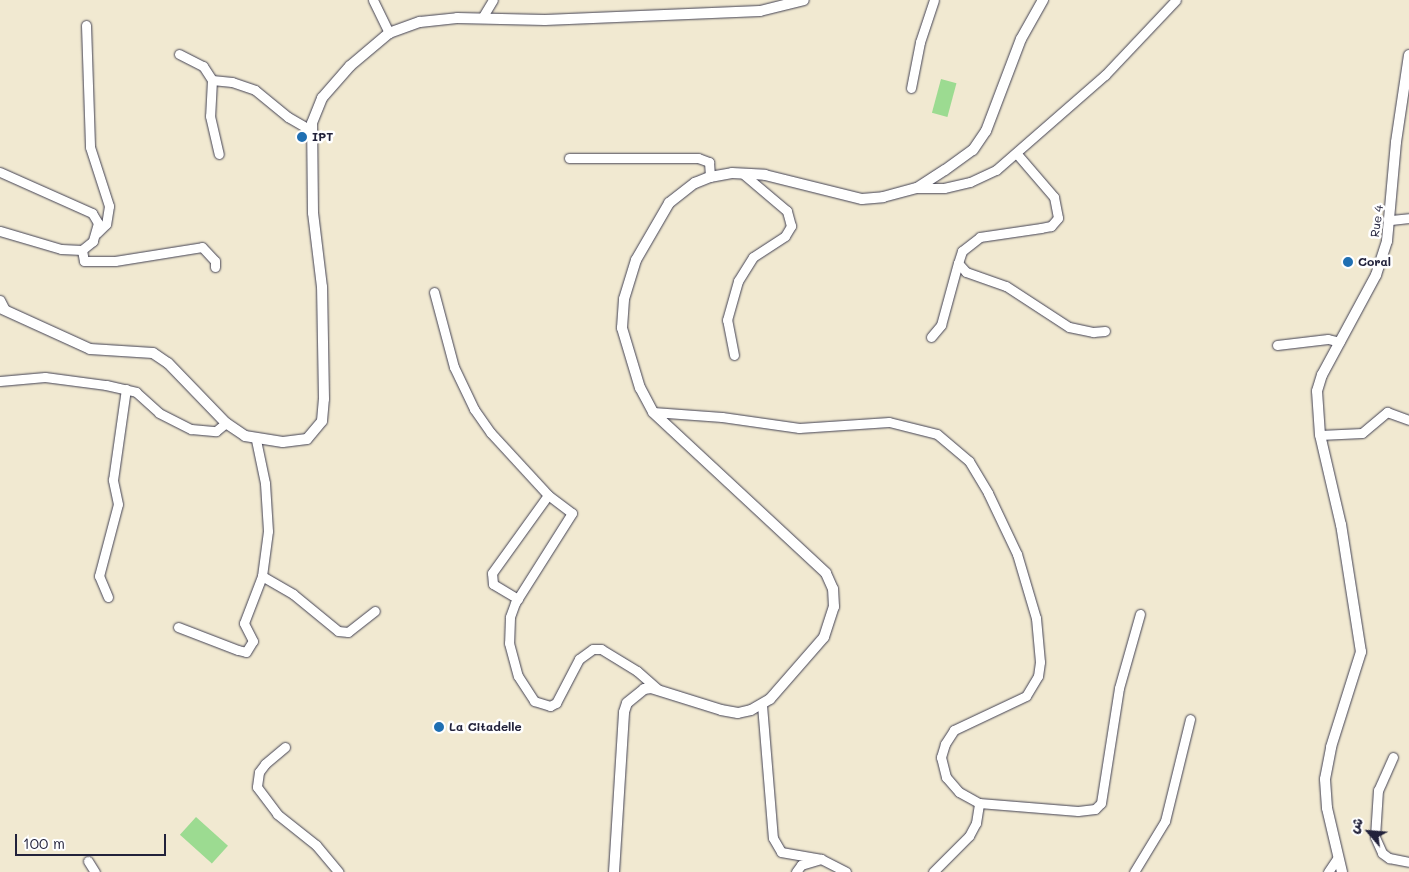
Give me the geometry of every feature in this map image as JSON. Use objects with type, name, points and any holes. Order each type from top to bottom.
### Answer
[{"type":"street","points":[[373,0],[389,33]]},
{"type":"street","points":[[482,18],[493,0]]},
{"type":"street","points":[[0,300],[2,309],[90,349],[153,353],[168,363],[226,423],[256,440],[282,442],[307,439],[322,421],[322,287],[313,213],[312,131],[317,108],[331,85],[389,33],[420,22],[482,18],[544,20],[760,11],[804,0]]},
{"type":"street","points":[[911,88],[920,42],[934,0]]},
{"type":"street","points":[[917,188],[966,156],[980,141],[1021,39],[1043,0]]},
{"type":"street","points":[[614,872],[624,712],[627,703],[644,689],[659,690],[738,713],[762,705],[824,636],[834,607],[833,590],[826,573],[653,412],[640,388],[625,345],[624,299],[636,260],[658,217],[684,190],[710,177],[742,173],[765,175],[862,199],[883,198],[917,188],[944,188],[970,182],[996,170],[1017,154],[1105,75],[1176,0]]},
{"type":"street","points":[[82,250],[106,224],[109,206],[90,147],[86,25]]},
{"type":"street","points":[[179,54],[203,66],[212,80],[210,116],[219,154]]},
{"type":"street","name":"Rue 4","points":[[1342,872],[1327,808],[1326,770],[1361,652],[1341,525],[1320,435],[1319,383],[1376,275],[1391,220],[1409,55]]},
{"type":"street","points":[[212,80],[232,82],[255,90],[288,117],[312,131]]},
{"type":"street","points":[[931,336],[943,320],[962,250],[980,237],[1051,226],[1058,218],[1054,197],[1017,154]]},
{"type":"street","points":[[569,158],[698,158],[709,162],[710,177]]},
{"type":"street","points":[[0,172],[92,213],[98,223],[97,233]]},
{"type":"street","points":[[734,355],[727,320],[738,281],[753,257],[789,232],[792,221],[783,206],[742,173]]},
{"type":"street","points":[[1391,220],[1409,218]]},
{"type":"street","points":[[0,231],[61,249],[82,250]]},
{"type":"street","points":[[82,250],[84,261],[115,260],[202,247],[215,261],[215,267]]},
{"type":"street","points":[[958,263],[966,272],[1006,286],[1070,327],[1092,332],[1105,331]]},
{"type":"street","points":[[434,292],[454,367],[474,409],[491,433],[548,495],[572,513],[518,599],[508,627],[509,643],[518,676],[538,704],[550,706],[556,703],[579,660],[593,649],[609,651],[659,690]]},
{"type":"street","points":[[1277,345],[1328,339],[1340,342]]},
{"type":"street","points":[[0,381],[45,378],[126,389],[144,398],[174,422],[191,429],[216,431],[226,423]]},
{"type":"street","points":[[108,597],[100,576],[118,504],[113,480],[126,389]]},
{"type":"street","points":[[653,412],[688,414],[799,428],[889,422],[937,434],[969,461],[988,493],[1017,554],[1036,618],[1040,662],[1038,676],[1026,696],[1016,704],[954,730],[946,744],[942,757],[946,777],[960,792],[979,803],[1078,811],[1095,808],[1102,803],[1119,688],[1140,614]]},
{"type":"street","points":[[1320,435],[1362,433],[1387,412],[1409,420]]},
{"type":"street","points":[[178,627],[246,652],[253,642],[244,623],[262,576],[267,515],[256,440]]},
{"type":"street","points":[[518,599],[493,584],[492,573],[548,495]]},
{"type":"street","points":[[262,576],[293,594],[338,631],[348,632],[375,611]]},
{"type":"street","points":[[762,705],[773,838],[781,852],[821,859],[846,872]]},
{"type":"street","points":[[1134,872],[1165,821],[1175,772],[1190,719]]},
{"type":"street","points":[[285,747],[264,764],[259,772],[258,787],[277,814],[316,845],[339,872]]},
{"type":"street","points":[[1393,757],[1378,790],[1375,837],[1382,853],[1389,858],[1409,862]]},
{"type":"street","points":[[933,872],[969,836],[976,823],[979,803]]},
{"type":"street","points":[[1328,872],[1338,857]]},
{"type":"street","points":[[796,872],[801,865],[821,859]]},
{"type":"street","points":[[88,861],[95,872]]},
{"type":"green space","points":[[941,79],[956,83],[947,117],[932,113]]},
{"type":"green space","points":[[196,817],[228,846],[212,864],[180,835]]},
{"type":"place","name":"IPT","points":[[302,137]]},
{"type":"place","name":"Coral","points":[[1348,262]]},
{"type":"place","name":"La Citadelle","points":[[439,727]]}]
